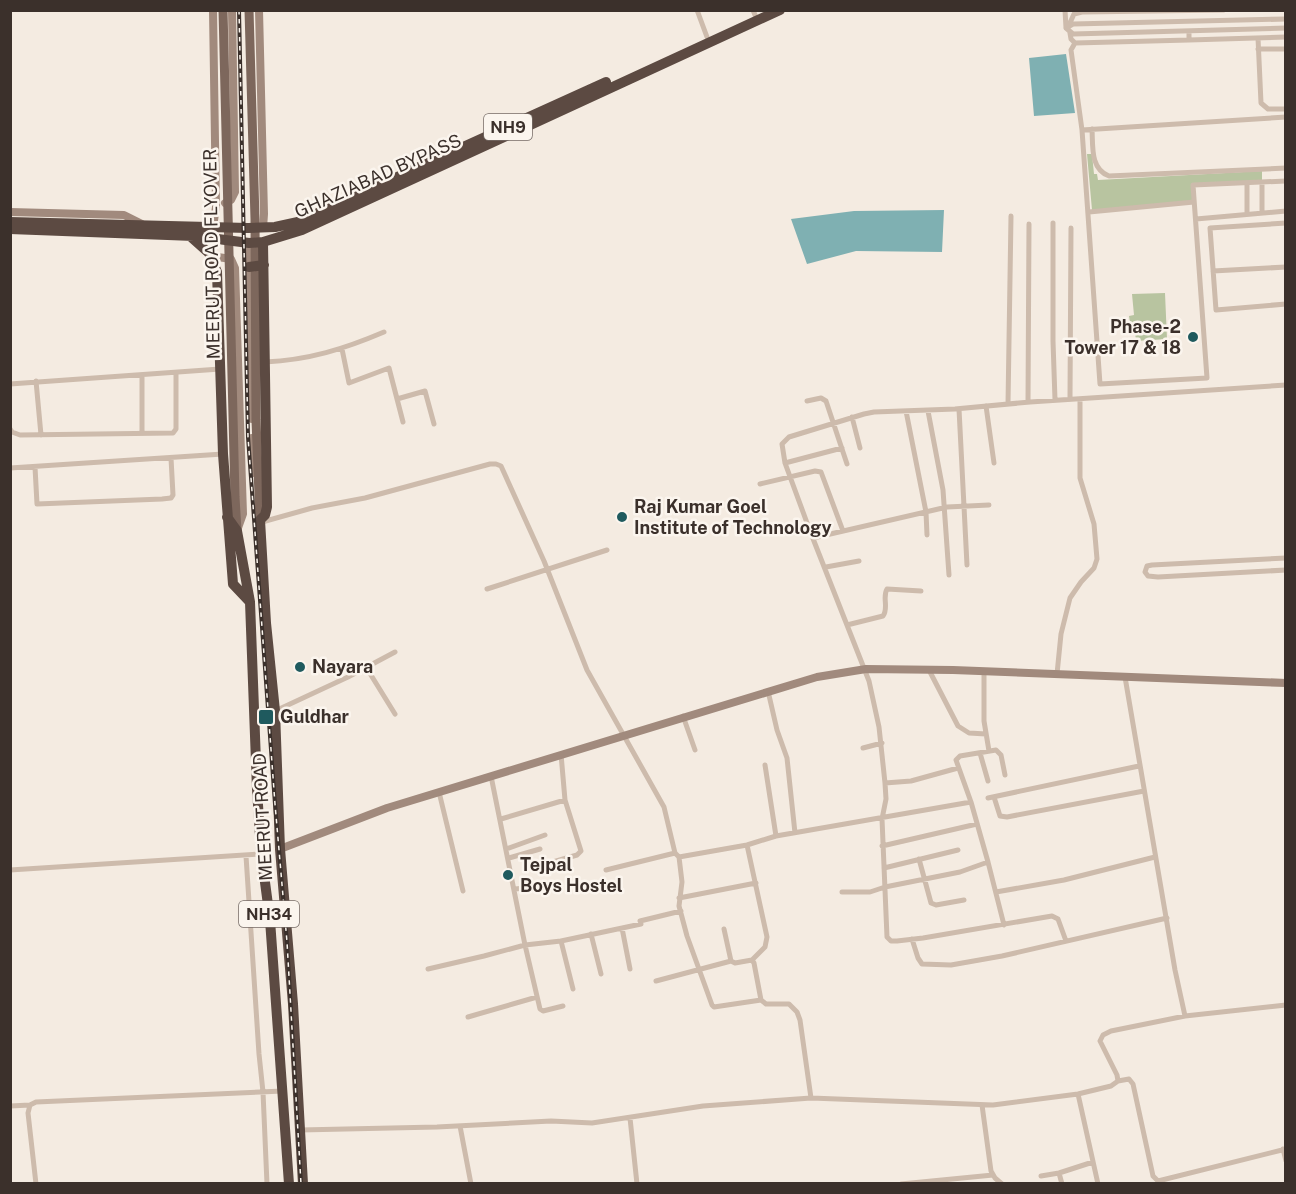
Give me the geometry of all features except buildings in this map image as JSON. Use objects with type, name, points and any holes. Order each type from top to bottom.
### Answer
[{"type":"highway","name":"GHAZIABAD BYPASS","points":[[213,227],[263,228],[298,222],[780,10]]},
{"type":"highway","name":"GHAZIABAD BYPASS","points":[[249,243],[263,242],[302,231],[673,56],[757,12]]},
{"type":"highway","name":"NH9","points":[[10,222],[114,228],[134,234],[189,236],[249,243]]},
{"type":"highway","name":"NH9","points":[[10,229],[114,228],[142,224],[213,227]]},
{"type":"highway","points":[[189,236],[205,248],[211,256],[217,273],[222,454],[233,584],[250,602],[265,600]]},
{"type":"highway","name":"MEERUT ROAD","points":[[263,242],[263,362],[267,507],[260,521],[275,711],[280,849],[293,1004],[303,1184]]},
{"type":"highway","points":[[249,267],[264,265]]},
{"type":"highway","points":[[227,517],[237,531]]},
{"type":"highway","name":"MEERUT ROAD","points":[[237,531],[250,602],[254,747],[261,854],[270,920],[289,1184]]},
{"type":"main road","name":"MEERUT ROAD FLYOVER","points":[[223,10],[237,531]]},
{"type":"main road","name":"NH34","points":[[249,10],[255,219],[255,410],[260,521]]},
{"type":"street","points":[[213,10],[216,207],[213,227]]},
{"type":"street","points":[[216,207],[231,200],[235,192],[232,10]]},
{"type":"street","points":[[259,10],[263,228]]},
{"type":"street","points":[[697,10],[707,37]]},
{"type":"street","points":[[1065,10],[1071,39],[1075,43],[1286,37]]},
{"type":"street","points":[[1068,28],[1074,14],[1082,12],[1224,10]]},
{"type":"street","points":[[1068,28],[1073,24],[1286,19]]},
{"type":"street","points":[[1068,28],[1189,31],[1286,28]]},
{"type":"street","points":[[1188,40],[1189,31]]},
{"type":"street","points":[[1258,38],[1261,103],[1268,110],[1286,109]]},
{"type":"street","points":[[1075,43],[1071,50],[1082,130],[1101,384],[1207,378],[1193,185],[1286,181]]},
{"type":"street","points":[[1258,49],[1286,49]]},
{"type":"street","points":[[1082,130],[1286,117]]},
{"type":"street","points":[[1092,129],[1096,164],[1104,174],[1109,176],[1286,168]]},
{"type":"street","points":[[1262,182],[1262,213]]},
{"type":"street","points":[[1247,183],[1247,214]]},
{"type":"street","points":[[1089,212],[1194,202]]},
{"type":"street","points":[[1196,219],[1286,211]]},
{"type":"street","points":[[10,212],[124,215],[142,224]]},
{"type":"street","points":[[1008,404],[1011,216]]},
{"type":"street","points":[[1053,223],[1055,400]]},
{"type":"street","points":[[1286,223],[1210,228],[1216,310],[1286,304]]},
{"type":"street","points":[[1028,402],[1029,224]]},
{"type":"street","points":[[1070,399],[1071,228]]},
{"type":"street","points":[[10,234],[115,238],[134,234]]},
{"type":"street","points":[[249,243],[253,454],[256,514],[260,521],[496,464],[504,470],[587,670],[664,807],[682,882],[679,898],[681,911],[699,970],[714,1007],[761,1000]]},
{"type":"street","points":[[211,256],[231,259],[235,267],[238,425],[243,514],[237,531]]},
{"type":"street","points":[[1214,271],[1286,267]]},
{"type":"street","points":[[263,362],[314,357],[342,349],[384,332]]},
{"type":"street","points":[[342,349],[349,383],[389,368],[403,422]]},
{"type":"street","points":[[10,384],[220,369]]},
{"type":"street","points":[[10,429],[20,435],[173,433],[176,429],[176,373]]},
{"type":"street","points":[[142,376],[142,433]]},
{"type":"street","points":[[36,381],[41,435]]},
{"type":"street","points":[[1066,941],[1061,923],[1056,917],[912,939],[891,941],[887,937],[882,846],[882,819],[886,799],[882,743],[866,669],[790,477],[781,448],[784,440],[874,412],[959,409],[1055,400],[1286,385]]},
{"type":"street","points":[[397,399],[425,392],[434,424]]},
{"type":"street","points":[[807,401],[825,399],[847,464]]},
{"type":"street","points":[[1057,674],[1061,634],[1070,598],[1095,568],[1097,559],[1094,524],[1080,478],[1080,399]]},
{"type":"street","points":[[986,406],[994,463]]},
{"type":"street","points":[[959,409],[967,565]]},
{"type":"street","points":[[906,411],[926,512],[927,534]]},
{"type":"street","points":[[928,411],[945,508],[949,575]]},
{"type":"street","points":[[852,417],[860,448]]},
{"type":"street","points":[[785,463],[842,448]]},
{"type":"street","points":[[10,468],[222,454]]},
{"type":"street","points":[[35,467],[37,504],[162,499],[173,496],[171,458]]},
{"type":"street","points":[[760,484],[821,472],[843,531]]},
{"type":"street","points":[[813,538],[945,508],[989,505]]},
{"type":"street","points":[[487,589],[607,550]]},
{"type":"street","points":[[1286,558],[1152,565],[1147,566],[1145,572],[1148,576],[1158,577],[1286,570]]},
{"type":"street","points":[[1259,559],[1259,572]]},
{"type":"street","points":[[825,567],[859,561]]},
{"type":"street","points":[[847,625],[883,616],[886,612],[887,589],[921,591]]},
{"type":"street","points":[[275,711],[318,692],[394,652]]},
{"type":"street","points":[[366,666],[395,714]]},
{"type":"street","points":[[280,849],[387,808],[817,677],[866,669],[984,671],[1286,683]]},
{"type":"street","points":[[929,670],[958,726],[969,733],[986,734]]},
{"type":"street","points":[[984,671],[986,734],[989,751]]},
{"type":"street","points":[[1125,677],[1155,857],[1185,1016]]},
{"type":"street","points":[[768,691],[777,730],[787,758],[795,833]]},
{"type":"street","points":[[683,716],[695,750]]},
{"type":"street","points":[[863,748],[882,743]]},
{"type":"street","points":[[1004,925],[971,802],[956,760],[960,756],[996,750],[999,752],[1005,775]]},
{"type":"street","points":[[980,753],[987,781]]},
{"type":"street","points":[[546,864],[577,855],[581,851],[565,800],[561,754]]},
{"type":"street","points":[[765,765],[776,836]]},
{"type":"street","points":[[1139,766],[991,797],[1000,816],[1007,818],[1144,791]]},
{"type":"street","points":[[885,783],[911,781],[958,768]]},
{"type":"street","points":[[491,776],[537,997],[542,1011],[563,1006]]},
{"type":"street","points":[[439,792],[463,891]]},
{"type":"street","points":[[501,819],[565,800]]},
{"type":"street","points":[[606,870],[677,855],[747,844],[776,836],[971,802]]},
{"type":"street","points":[[882,846],[977,824]]},
{"type":"street","points":[[506,849],[545,835]]},
{"type":"street","points":[[656,981],[731,961],[735,963],[752,960],[765,947],[767,937],[747,844]]},
{"type":"street","points":[[509,858],[540,849]]},
{"type":"street","points":[[884,868],[958,850]]},
{"type":"street","points":[[10,870],[261,854]]},
{"type":"street","points":[[246,856],[263,1092],[267,1184]]},
{"type":"street","points":[[996,892],[1064,880],[1155,857]]},
{"type":"street","points":[[919,859],[933,905],[964,900]]},
{"type":"street","points":[[843,892],[870,892],[960,872],[988,862]]},
{"type":"street","points":[[679,898],[756,883]]},
{"type":"street","points":[[515,890],[555,885]]},
{"type":"street","points":[[428,969],[525,945],[561,941],[622,928],[681,911]]},
{"type":"street","points":[[912,939],[920,962],[926,965],[951,965],[1039,949],[1167,918]]},
{"type":"street","points":[[252,922],[270,920]]},
{"type":"street","points":[[622,928],[630,969]]},
{"type":"street","points":[[724,929],[731,961]]},
{"type":"street","points":[[591,934],[601,974]]},
{"type":"street","points":[[561,941],[573,989]]},
{"type":"street","points":[[752,960],[761,1000],[766,1004],[789,1004],[797,1012],[811,1098]]},
{"type":"street","points":[[468,1017],[537,997]]},
{"type":"street","points":[[1118,1081],[1100,1041],[1101,1036],[1111,1031],[1185,1016],[1286,1005]]},
{"type":"street","points":[[300,1130],[551,1121],[592,1123],[703,1106],[811,1098],[982,1105],[1078,1094],[1111,1086],[1118,1081],[1128,1079],[1133,1084],[1153,1176],[1158,1181],[1284,1149],[1286,1161]]},
{"type":"street","points":[[10,1106],[30,1105],[36,1102],[283,1091]]},
{"type":"street","points":[[1078,1094],[1098,1184]]},
{"type":"street","points":[[30,1105],[28,1113],[36,1184]]},
{"type":"street","points":[[982,1105],[993,1175],[1002,1184]]},
{"type":"street","points":[[630,1118],[637,1184]]},
{"type":"street","points":[[460,1126],[471,1184]]},
{"type":"street","points":[[1041,1176],[1093,1162]]},
{"type":"street","points":[[1059,1173],[1062,1184]]},
{"type":"street","points":[[901,1184],[963,1176],[993,1175]]},
{"type":"street","points":[[963,1176],[963,1184]]},
{"type":"green space","points":[[1087,154],[1092,154],[1094,174],[1097,174],[1098,180],[1262,171],[1262,181],[1194,185],[1193,201],[1092,210]]},
{"type":"green space","points":[[1165,293],[1167,339],[1136,341],[1134,323],[1130,323],[1129,316],[1134,315],[1132,294]]},
{"type":"water","points":[[1066,54],[1075,113],[1034,116],[1029,58]]},
{"type":"water","points":[[944,210],[942,252],[856,251],[807,264],[791,219],[854,211]]},
{"type":"railway","points":[[239,10],[248,437],[287,942],[301,1184]]},
{"type":"place","name":"Phase-2 Tower 17 & 18","points":[[1193,337]]},
{"type":"place","name":"Raj Kumar Goel Institute of Technology","points":[[622,517]]},
{"type":"place","name":"Nayara","points":[[300,667]]},
{"type":"place","name":"Guldhar","points":[[266,717]]},
{"type":"place","name":"Tejpal Boys Hostel","points":[[508,875]]}]
